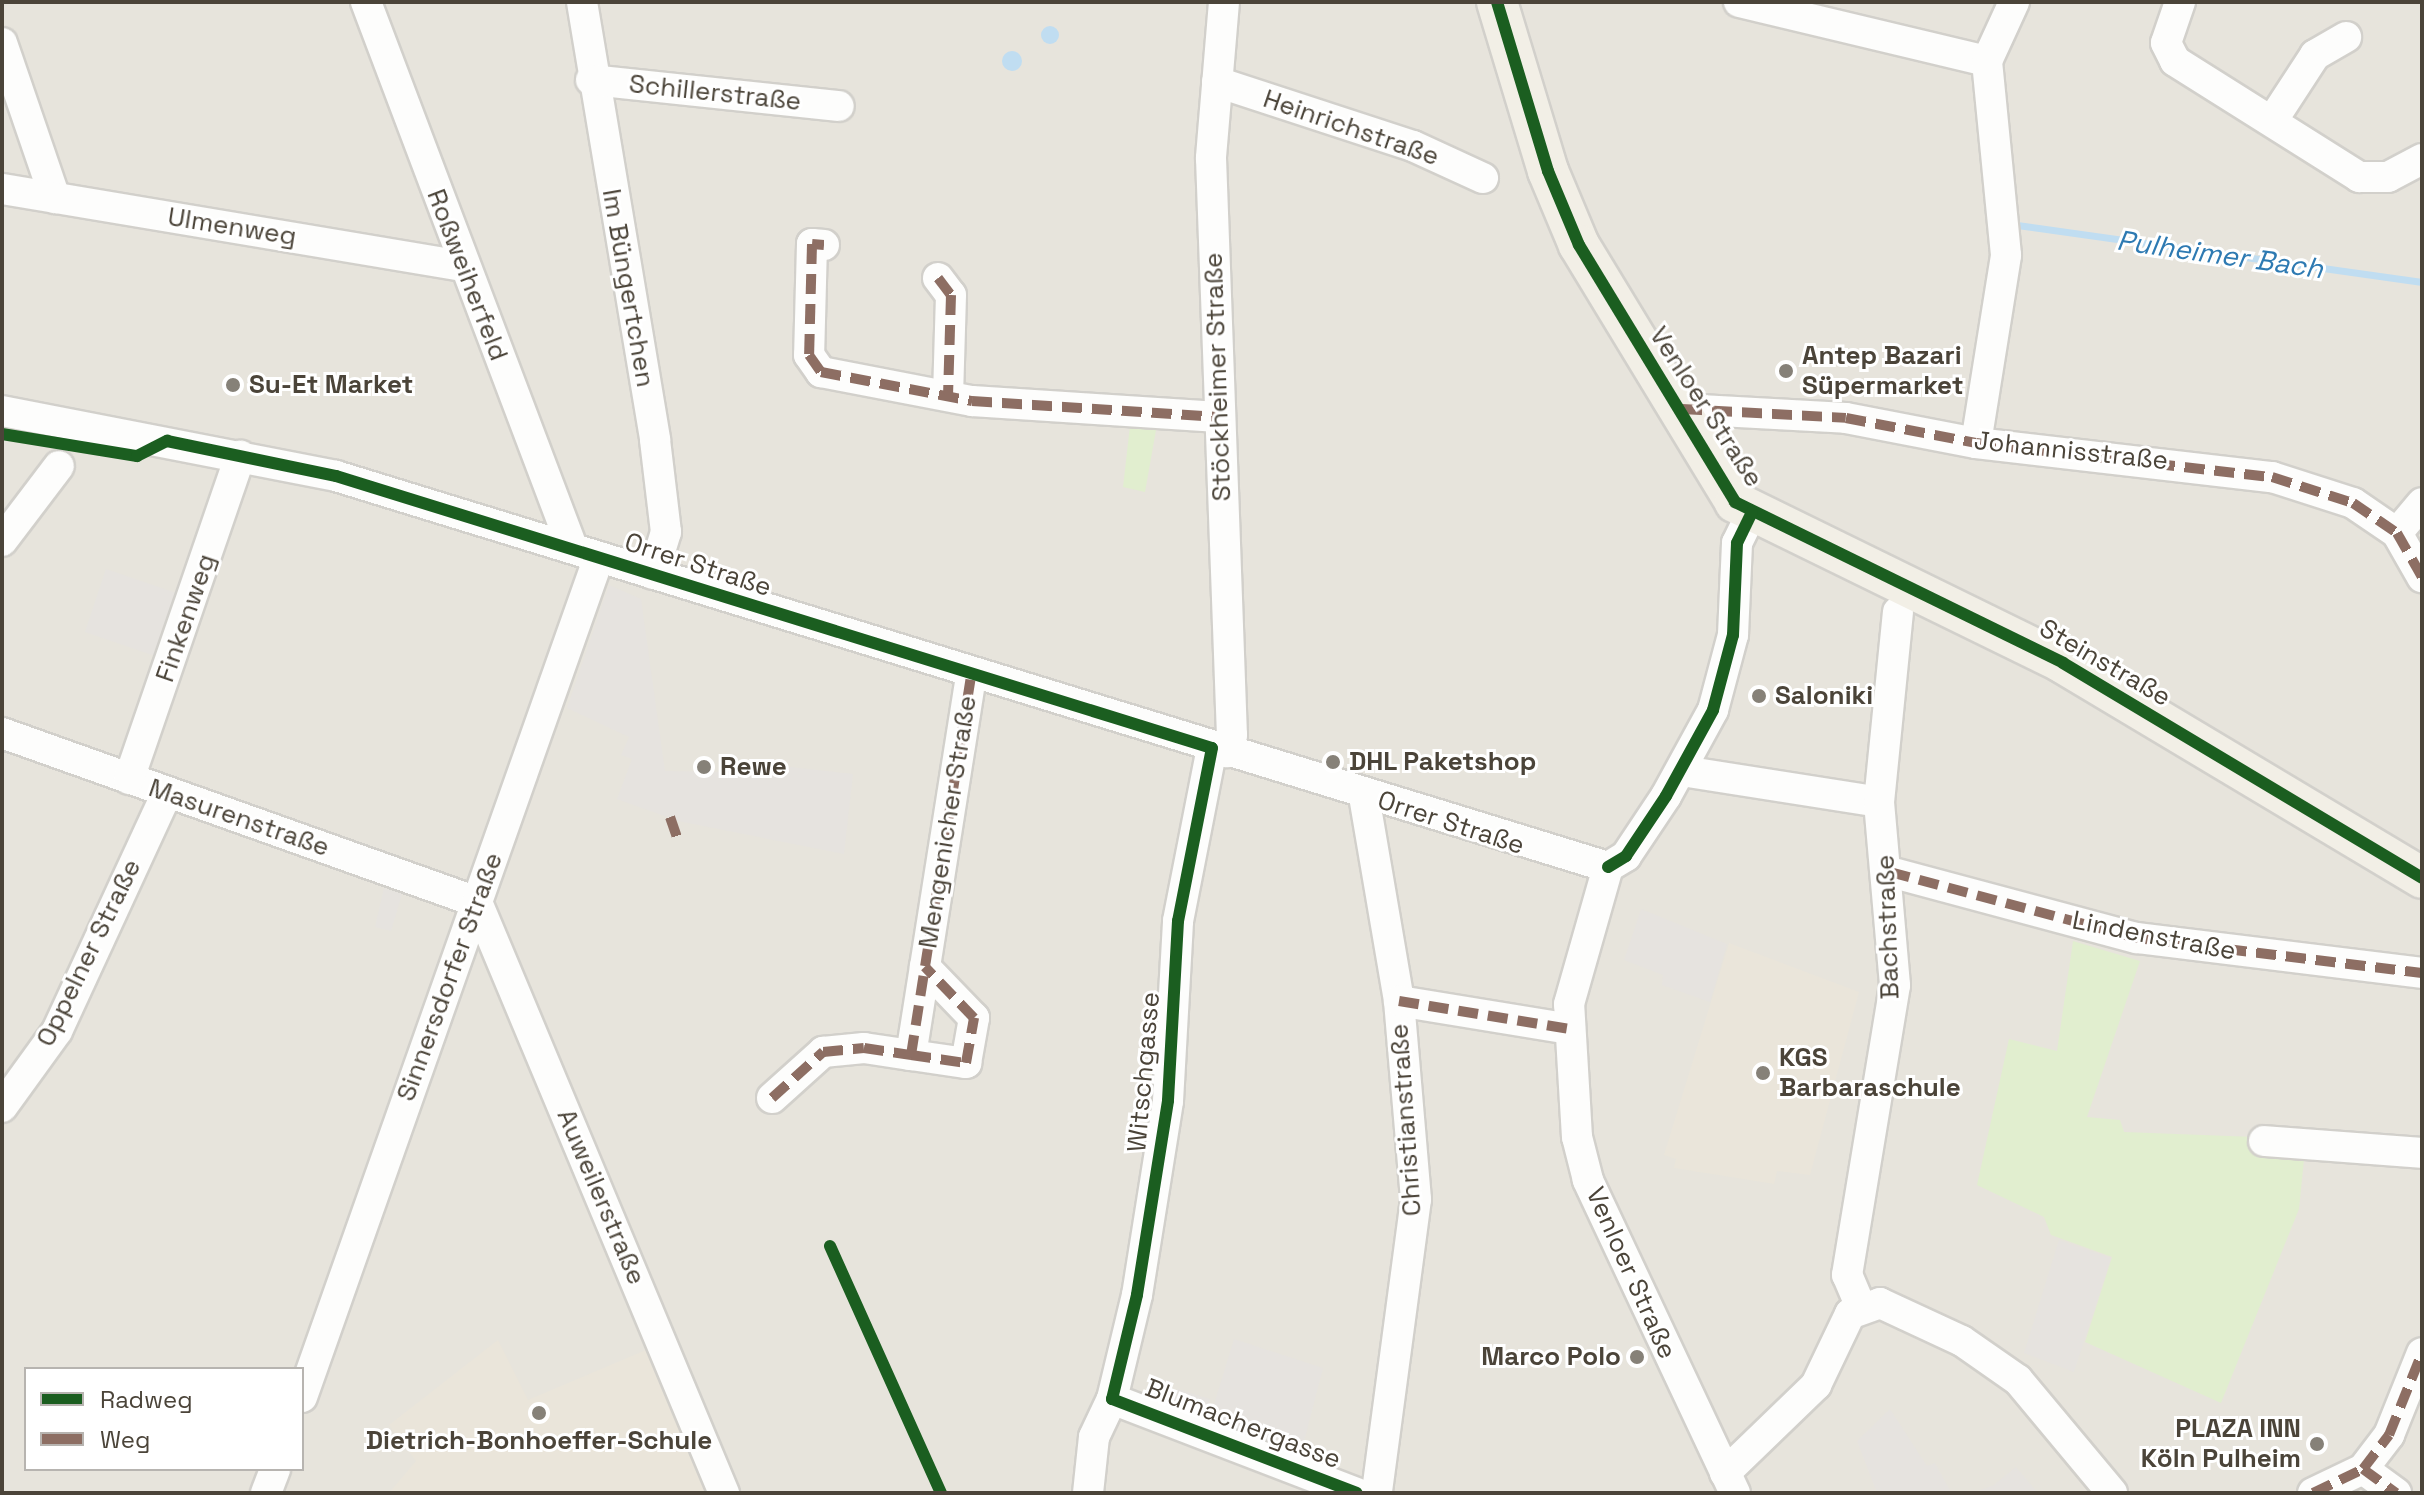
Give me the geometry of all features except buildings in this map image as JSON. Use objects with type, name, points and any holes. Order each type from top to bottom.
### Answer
[{"type":"main road","name":"Venloer Straße","points":[[1497,2],[1548,171],[1579,245],[1682,409],[1735,502],[1752,512]]},
{"type":"main road","name":"Steinstraße","points":[[1752,512],[2063,663],[2422,878]]},
{"type":"street","name":"Roßweiherfeld","points":[[366,2],[463,266],[586,552]]},
{"type":"street","name":"Im Büngertchen","points":[[582,2],[591,80],[655,440],[666,532],[653,574]]},
{"type":"street","name":"Stöckheimer Straße","points":[[1219,750],[1232,735],[1218,417],[1211,158],[1224,2]]},
{"type":"street","points":[[1739,2],[1987,61]]},
{"type":"street","points":[[1976,443],[2006,255],[1987,61],[2014,2]]},
{"type":"street","points":[[2180,2],[2166,43],[2175,61],[2359,177],[2388,177],[2422,159]]},
{"type":"street","points":[[2272,121],[2315,55],[2346,37]]},
{"type":"street","points":[[2,43],[55,198]]},
{"type":"street","name":"Schillerstraße","points":[[591,80],[839,106]]},
{"type":"street","name":"Heinrichstraße","points":[[1217,82],[1413,146],[1483,178]]},
{"type":"street","name":"Ulmenweg","points":[[2,189],[463,266]]},
{"type":"street","points":[[824,245],[812,244],[809,355],[821,372],[948,395],[1218,417]]},
{"type":"street","points":[[938,278],[951,295],[948,395]]},
{"type":"street","name":"Johannisstraße","points":[[1682,409],[1846,418],[1976,443],[2272,477],[2353,503],[2397,533],[2419,567]]},
{"type":"street","name":"Orrer Straße","points":[[2,411],[336,476],[586,552],[971,677],[1608,867]]},
{"type":"street","name":"Finkenweg","points":[[129,779],[240,456]]},
{"type":"street","points":[[2,541],[59,466]]},
{"type":"street","points":[[2397,533],[2422,503]]},
{"type":"street","name":"Venloer Straße","points":[[1730,1483],[1588,1180],[1577,1137],[1570,1029],[1580,949],[1608,867],[1626,856],[1682,771],[1728,664],[1737,543],[1752,512]]},
{"type":"street","name":"Sinnersdorfer Straße","points":[[304,1391],[477,902],[586,552]]},
{"type":"street","name":"Bachstraße","points":[[1860,1305],[1847,1275],[1895,985],[1890,872],[1879,802],[1898,612]]},
{"type":"street","name":"Mengenicher Straße","points":[[911,1055],[971,677]]},
{"type":"street","name":"Masurenstraße","points":[[2,733],[477,902]]},
{"type":"street","name":"Witschgasse","points":[[1088,1493],[1094,1437],[1112,1399],[1137,1295],[1168,1101],[1178,921],[1219,750]]},
{"type":"street","points":[[1682,771],[1879,802]]},
{"type":"street","name":"Oppelner Straße","points":[[2,1107],[57,1031],[167,793]]},
{"type":"street","name":"Christianstraße","points":[[1364,796],[1399,1001],[1416,1199],[1377,1493]]},
{"type":"street","name":"Lindenstraße","points":[[1890,872],[2137,938],[2422,973]]},
{"type":"street","name":"Auweilerstraße","points":[[477,902],[724,1493]]},
{"type":"street","name":"Mengenicher Straße","points":[[772,1098],[823,1052],[864,1048],[966,1063],[974,1018],[925,967]]},
{"type":"street","points":[[1399,1001],[1570,1029]]},
{"type":"street","points":[[2264,1141],[2422,1153]]},
{"type":"street","points":[[1730,1483],[1816,1385],[1860,1305],[1880,1303],[1935,1328],[2018,1380],[2112,1493]]},
{"type":"street","points":[[2313,1493],[2363,1469],[2389,1435],[2422,1353]]},
{"type":"street","name":"Blumachergasse","points":[[1112,1399],[1191,1426],[1357,1493]]},
{"type":"street","points":[[2363,1469],[2396,1493]]},
{"type":"street","points":[[266,1493],[274,1471]]},
{"type":"shaded area","points":[[2,2],[2422,2],[2422,1493],[2,1493]]},
{"type":"shaded area","points":[[106,569],[179,594],[158,657],[85,632]]},
{"type":"shaded area","points":[[609,585],[641,599],[665,771],[734,772],[756,763],[853,774],[844,854],[678,821],[617,799],[632,759],[621,755],[629,737],[567,708]]},
{"type":"shaded area","points":[[384,888],[402,894],[391,931],[375,927]]},
{"type":"shaded area","points":[[1641,909],[1727,944],[1710,1002],[1662,985],[1663,975],[1624,960]]},
{"type":"shaded area","name":"KGS Barbaraschule","points":[[1729,943],[1859,992],[1810,1175],[1777,1171],[1774,1184],[1674,1168],[1676,1159],[1664,1155]]},
{"type":"shaded area","points":[[2059,1240],[2111,1258],[2074,1372],[2024,1353]]},
{"type":"shaded area","points":[[1234,1339],[1323,1368],[1301,1453],[1209,1421]]},
{"type":"shaded area","name":"Dietrich-Bonhoeffer-Schule","points":[[498,1340],[528,1400],[646,1350],[707,1493],[389,1493],[416,1461],[389,1425]]},
{"type":"shaded area","points":[[1178,1389],[1210,1399],[1204,1419],[1169,1408]]},
{"type":"shaded area","points":[[1890,1409],[1927,1466],[1935,1463],[1951,1492],[1877,1493],[1857,1441]]},
{"type":"shaded area","points":[[2016,1467],[2038,1493],[1972,1493],[1994,1485]]},
{"type":"green space","points":[[1130,426],[1156,430],[1145,492],[1123,487]]},
{"type":"green space","points":[[2073,941],[2140,961],[2087,1117],[2120,1120],[2124,1132],[2306,1139],[2299,1209],[2221,1403],[2085,1342],[2112,1257],[2051,1235],[2044,1217],[1977,1185],[2009,1039],[2057,1051]]},
{"type":"water","points":[[1050,26],[1059,35],[1050,44],[1041,35]]},
{"type":"water","points":[[1008,51],[1016,51],[1022,61],[1016,71],[1008,71],[1002,65],[1002,57]]},
{"type":"waterway","name":"Pulheimer Bach","points":[[2017,225],[2422,282]]},
{"type":"marked path","points":[[824,245],[812,244],[809,355],[821,372],[972,401],[1218,417]]},
{"type":"marked path","points":[[938,278],[951,295],[948,395]]},
{"type":"marked path","points":[[1682,409],[1846,418],[1976,443],[2272,477],[2353,503],[2397,533],[2422,577]]},
{"type":"marked path","points":[[772,1098],[823,1052],[864,1048],[911,1055],[971,677]]},
{"type":"marked path","points":[[670,817],[679,843]]},
{"type":"marked path","points":[[1890,872],[2137,938],[2422,973]]},
{"type":"marked path","points":[[911,1055],[966,1063],[974,1018],[925,967]]},
{"type":"marked path","points":[[1399,1001],[1570,1029]]},
{"type":"marked path","points":[[2313,1493],[2363,1469],[2389,1435],[2422,1353]]},
{"type":"marked path","points":[[2363,1469],[2396,1493]]},
{"type":"cycle path","points":[[1497,2],[1548,171],[1579,245],[1735,502],[2063,663],[2422,878]]},
{"type":"cycle path","points":[[2,434],[137,456],[167,441],[336,476],[1212,748],[1178,921],[1168,1101],[1137,1295],[1112,1399],[1357,1493]]},
{"type":"cycle path","points":[[1608,867],[1626,856],[1666,796],[1713,710],[1733,635],[1737,543],[1752,512]]},
{"type":"cycle path","points":[[830,1246],[941,1493]]},
{"type":"place","name":"Antep Bazari Süpermarket","points":[[1786,371]]},
{"type":"place","name":"Su-Et Market","points":[[233,385]]},
{"type":"place","name":"Saloniki","points":[[1759,696]]},
{"type":"place","name":"DHL Paketshop","points":[[1333,762]]},
{"type":"place","name":"Rewe","points":[[704,767]]},
{"type":"place","name":"KGS Barbaraschule","points":[[1763,1073]]},
{"type":"place","name":"Marco Polo","points":[[1637,1357]]},
{"type":"place","name":"Dietrich-Bonhoeffer-Schule","points":[[539,1413]]},
{"type":"place","name":"PLAZA INN Köln Pulheim","points":[[2317,1444]]}]
